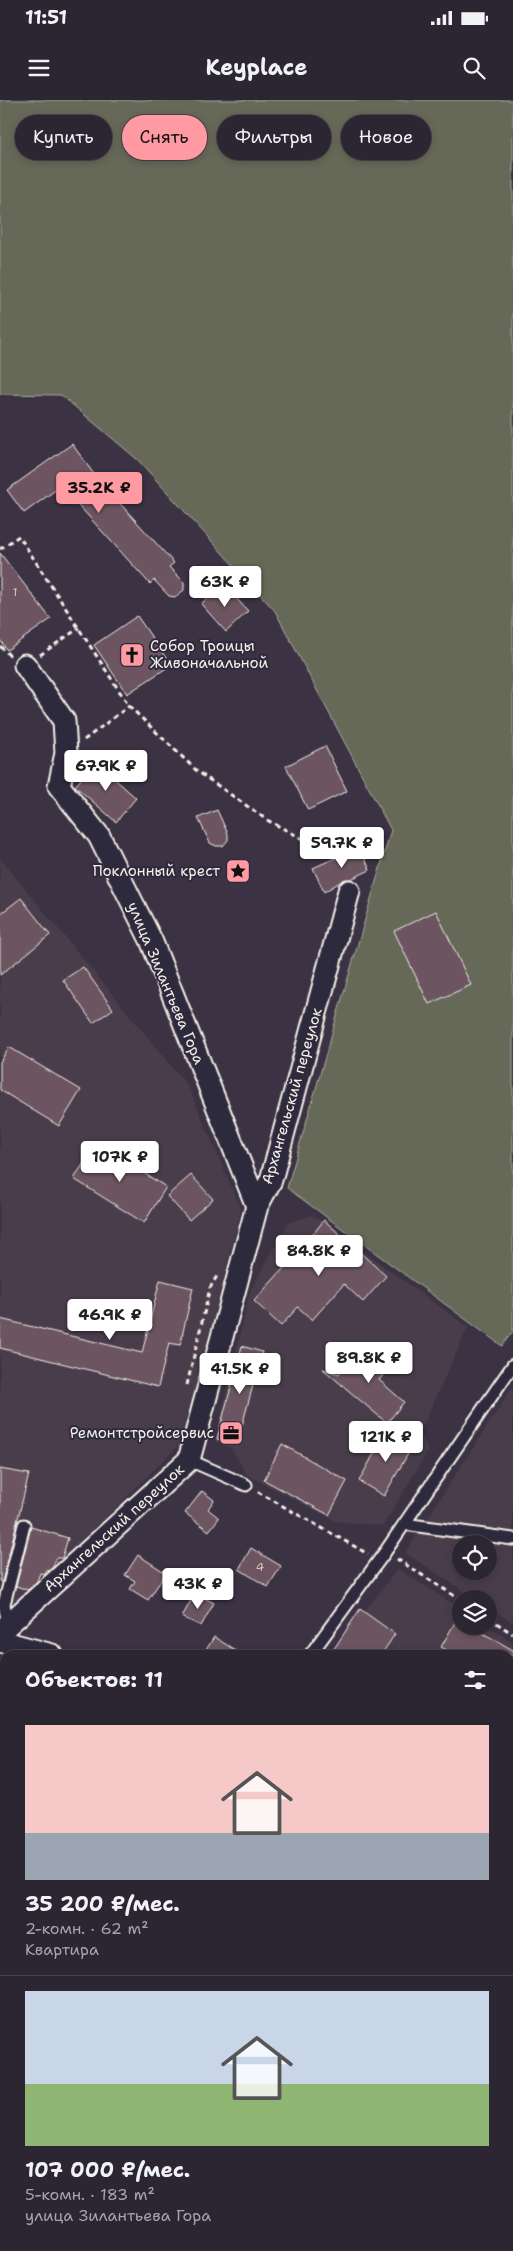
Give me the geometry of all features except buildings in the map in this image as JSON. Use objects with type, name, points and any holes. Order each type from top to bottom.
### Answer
[{"type":"street","name":"улица Зилантьева Гора","points":[[25,665],[64,721],[66,753],[59,786],[99,836],[151,940],[257,1206]]},
{"type":"street","name":"Архангельский переулок","points":[[3,1632],[189,1460],[257,1206],[271,1180],[349,891]]},
{"type":"street","points":[[3,1632],[41,1650]]},
{"type":"lane","points":[[314,1650],[382,1556],[513,1364]]},
{"type":"lane","points":[[189,1460],[246,1485]]},
{"type":"lane","points":[[404,1524],[513,1540]]},
{"type":"lane","points":[[3,1632],[4,1604],[24,1525]]},
{"type":"path","points":[[0,549],[19,536],[129,706],[197,771],[267,820],[337,857]]},
{"type":"path","points":[[25,665],[79,628]]},
{"type":"path","points":[[66,753],[129,706]]},
{"type":"path","points":[[186,1389],[210,1288],[220,1271]]},
{"type":"path","points":[[246,1485],[452,1595]]},
{"type":"path","points":[[497,1623],[513,1634]]},
{"type":"shaded area","points":[[0,858],[188,1086],[241,1209],[183,1441],[83,1540],[71,1557],[0,1620]]},
{"type":"shaded area","points":[[313,1215],[468,1327],[420,1432],[428,1451],[383,1526],[336,1521],[247,1475],[231,1448],[215,1441],[250,1291],[289,1222]]},
{"type":"shaded area","points":[[513,1386],[513,1623],[497,1612],[497,1590],[462,1590],[405,1553]]},
{"type":"shaded area","points":[[398,1569],[452,1603],[452,1635],[497,1635],[497,1632],[513,1642],[513,1650],[333,1650]]},
{"type":"green space","points":[[0,100],[513,100],[513,1331],[502,1346],[287,1188],[391,830],[275,611],[138,460],[61,395],[0,394]]},
{"type":"place","name":"Собор Троицы Живоначальной","points":[[132,655]]},
{"type":"place","name":"Поклонный крест","points":[[238,871]]},
{"type":"place","name":"Ремонтстройсервис","points":[[231,1433]]}]
